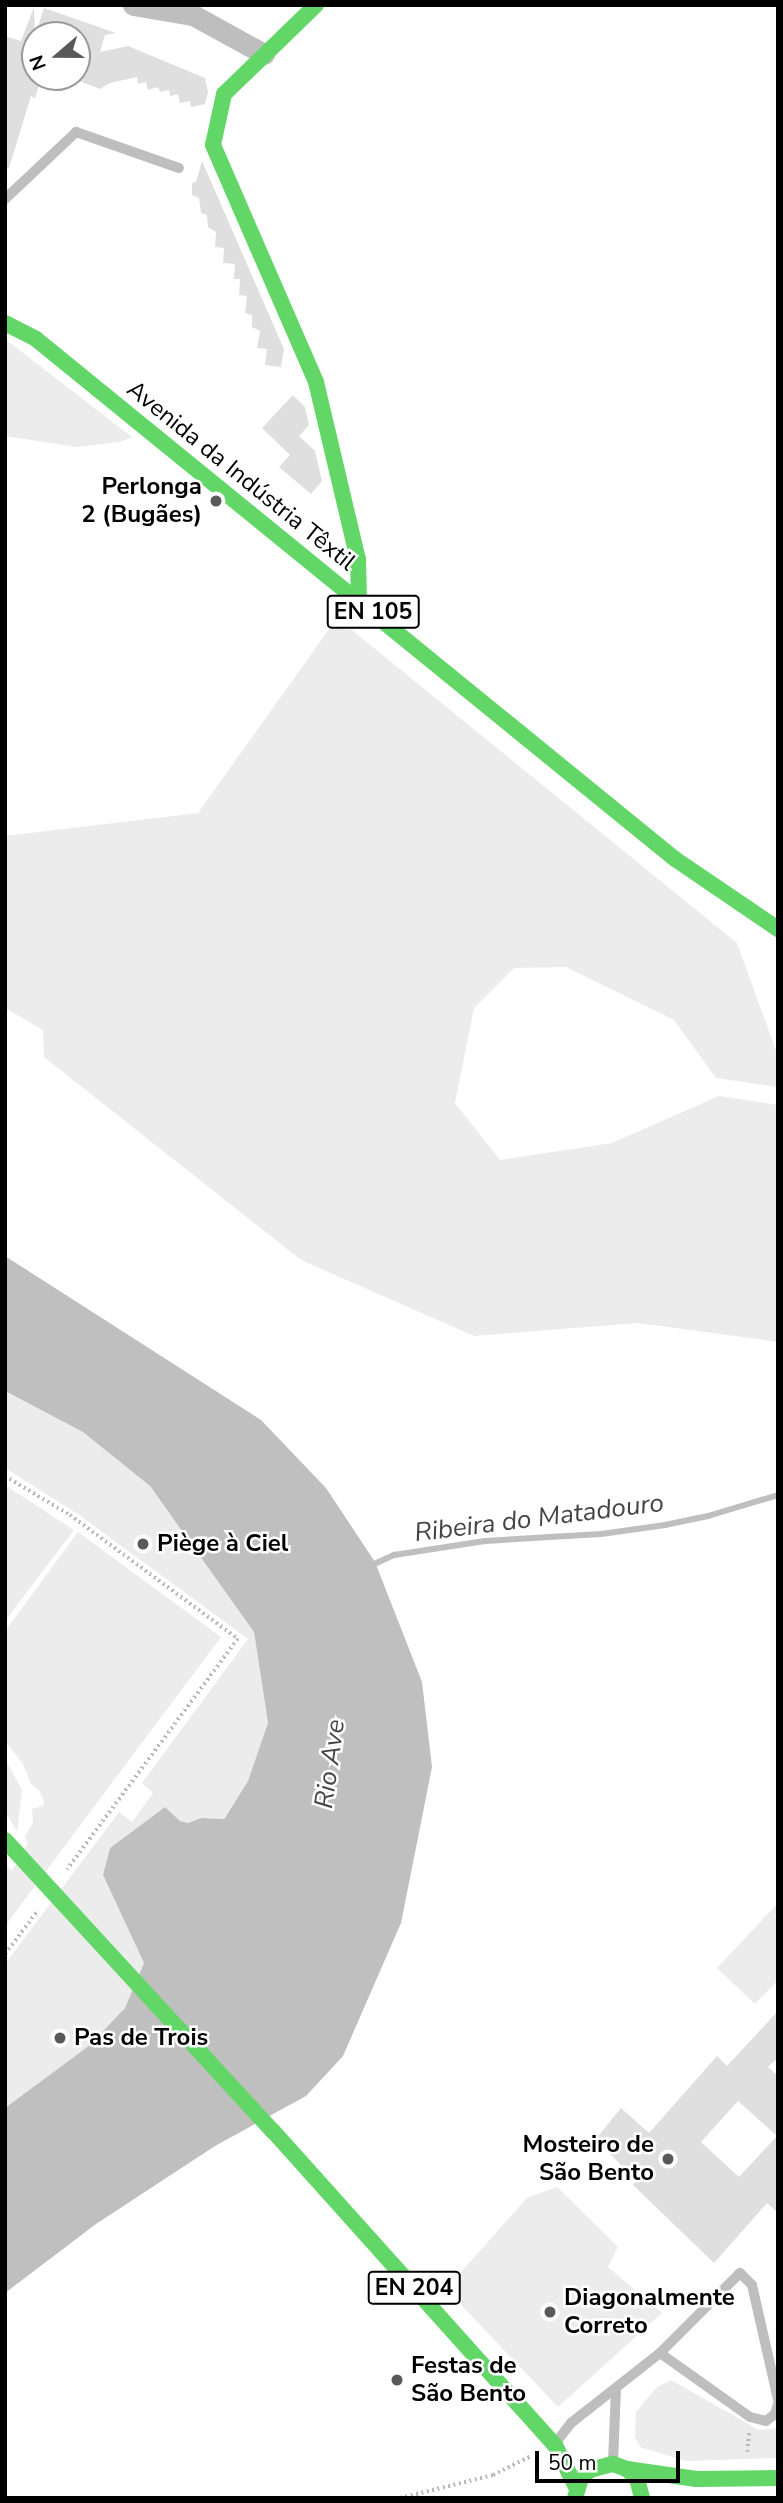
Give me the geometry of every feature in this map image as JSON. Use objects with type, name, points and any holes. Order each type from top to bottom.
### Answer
[{"type":"main road","points":[[316,5],[224,94],[212,145],[316,382],[358,559],[359,601]]},
{"type":"main road","name":"Avenida da Indústria Têxtil","points":[[5,323],[36,340],[675,859],[740,904]]},
{"type":"main road","name":"EN 105","points":[[740,904],[778,919]]},
{"type":"main road","name":"EN 105","points":[[740,904],[778,929]]},
{"type":"main road","name":"EN 204","points":[[5,1840],[273,2131],[555,2445]]},
{"type":"main road","points":[[555,2445],[575,2493]]},
{"type":"main road","points":[[575,2493],[590,2470],[620,2466],[696,2479],[748,2476],[778,2478]]},
{"type":"main road","points":[[620,2466],[637,2479],[642,2498]]},
{"type":"main road","points":[[701,2496],[752,2488],[778,2478]]},
{"type":"street","points":[[133,5],[192,15],[264,54]]},
{"type":"lane","points":[[5,199],[76,132],[179,168]]},
{"type":"lane","points":[[555,2445],[571,2423],[660,2353],[740,2273],[752,2285],[778,2401],[775,2414],[766,2421],[750,2417],[660,2353]]},
{"type":"lane","points":[[616,2389],[620,2466]]},
{"type":"path","points":[[5,1476],[70,1515],[238,1639],[61,1878]]},
{"type":"path","points":[[5,1954],[45,1900]]},
{"type":"path","points":[[746,2461],[750,2417]]},
{"type":"path","points":[[400,2498],[493,2475],[555,2445]]},
{"type":"shaded area","points":[[5,339],[132,437],[120,442],[77,447],[5,436]]},
{"type":"shaded area","points":[[337,618],[737,943],[778,1056],[778,1087],[716,1078],[674,1020],[566,967],[514,968],[474,1008],[455,1103],[500,1160],[612,1143],[719,1096],[778,1105],[778,1342],[638,1323],[474,1336],[301,1260],[44,1057],[43,1030],[5,1008],[5,836],[198,813]]},
{"type":"shaded area","points":[[5,1391],[83,1432],[150,1486],[254,1632],[268,1724],[248,1781],[223,1819],[201,1818],[188,1823],[180,1821],[165,1807],[110,1848],[103,1875],[144,1963],[125,2008],[90,2045],[5,2108],[5,1964],[119,1812],[132,1822],[153,1793],[142,1783],[248,1639],[79,1515],[5,1468]]},
{"type":"shaded area","points":[[5,1485],[74,1530],[5,1621]]},
{"type":"shaded area","points":[[78,1532],[221,1637],[5,1926],[5,1864],[12,1871],[27,1844],[25,1836],[33,1823],[32,1809],[43,1806],[44,1801],[39,1790],[31,1784],[23,1764],[5,1741],[5,1631]]},
{"type":"shaded area","points":[[5,1759],[22,1790],[17,1832],[5,1811]]},
{"type":"shaded area","points":[[778,1903],[778,1980],[755,2004],[717,1968]]},
{"type":"shaded area","points":[[557,2187],[618,2247],[608,2267],[662,2313],[558,2407],[446,2289],[527,2198]]},
{"type":"shaded area","points":[[671,2380],[759,2430],[778,2428],[778,2458],[686,2461],[640,2447],[635,2437],[636,2412],[657,2387]]},
{"type":"water","name":"Rio Ave","points":[[5,1256],[261,1420],[326,1488],[375,1562],[422,1682],[432,1767],[401,1923],[343,2056],[306,2096],[215,2146],[96,2224],[5,2293],[5,2108],[90,2045],[125,2008],[144,1963],[103,1875],[110,1848],[165,1807],[180,1821],[188,1823],[201,1818],[224,1819],[248,1781],[268,1723],[254,1632],[150,1486],[83,1432],[5,1391]]},
{"type":"building","points":[[34,7],[34,21],[29,21]]},
{"type":"building","points":[[44,8],[81,21],[40,21]]},
{"type":"building","points":[[91,24],[116,33],[105,35],[100,52],[128,46],[205,78],[208,92],[205,104],[191,107],[190,101],[180,103],[178,94],[170,96],[169,90],[160,92],[158,87],[148,90],[146,82],[138,84],[137,77],[110,83],[100,89],[91,85]]},
{"type":"building","points":[[5,36],[21,41],[21,91],[37,91],[35,98],[31,96],[9,168],[5,167]]},
{"type":"building","points":[[202,161],[284,349],[281,367],[265,365],[267,349],[257,348],[260,331],[252,327],[252,315],[245,313],[247,296],[239,295],[240,279],[234,279],[235,264],[223,263],[224,248],[215,247],[216,232],[208,227],[207,215],[201,213],[199,198],[192,195],[192,183],[196,182]]},
{"type":"building","points":[[293,395],[305,407],[309,425],[299,436],[315,451],[322,481],[311,494],[279,467],[290,455],[262,428]]},
{"type":"building","name":"Mosteiro de São Bento","points":[[778,2011],[778,2058],[768,2067],[778,2076],[778,2213],[767,2203],[714,2263],[633,2185],[637,2180],[595,2140],[621,2108],[649,2133],[717,2056],[727,2066]],"holes":[[[738,2101],[777,2136],[739,2177],[701,2142]]]},
{"type":"waterway","name":"Ribeira do Matadouro","points":[[368,1567],[394,1555],[485,1541],[601,1534],[665,1525],[708,1516],[778,1495]]},
{"type":"traffic: fast","points":[[316,5],[224,94],[213,145],[316,382],[358,559],[359,601]]},
{"type":"traffic: fast","points":[[5,323],[36,339],[675,859],[778,929]]},
{"type":"traffic: fast","points":[[5,1840],[273,2131],[555,2445],[576,2487]]},
{"type":"traffic: fast","points":[[575,2498],[581,2478],[590,2470],[613,2464],[627,2469],[637,2479],[642,2498]]},
{"type":"traffic: fast","points":[[627,2469],[696,2479],[778,2478]]},
{"type":"place","name":"Perlonga 2 (Bugães)","points":[[216,501]]},
{"type":"place","name":"Piège à Ciel","points":[[143,1544]]},
{"type":"place","name":"Pas de Trois","points":[[60,2038]]},
{"type":"place","name":"Mosteiro de São Bento","points":[[668,2159]]},
{"type":"place","name":"Diagonalmente Correto","points":[[550,2312]]},
{"type":"place","name":"Festas de São Bento","points":[[397,2380]]}]
